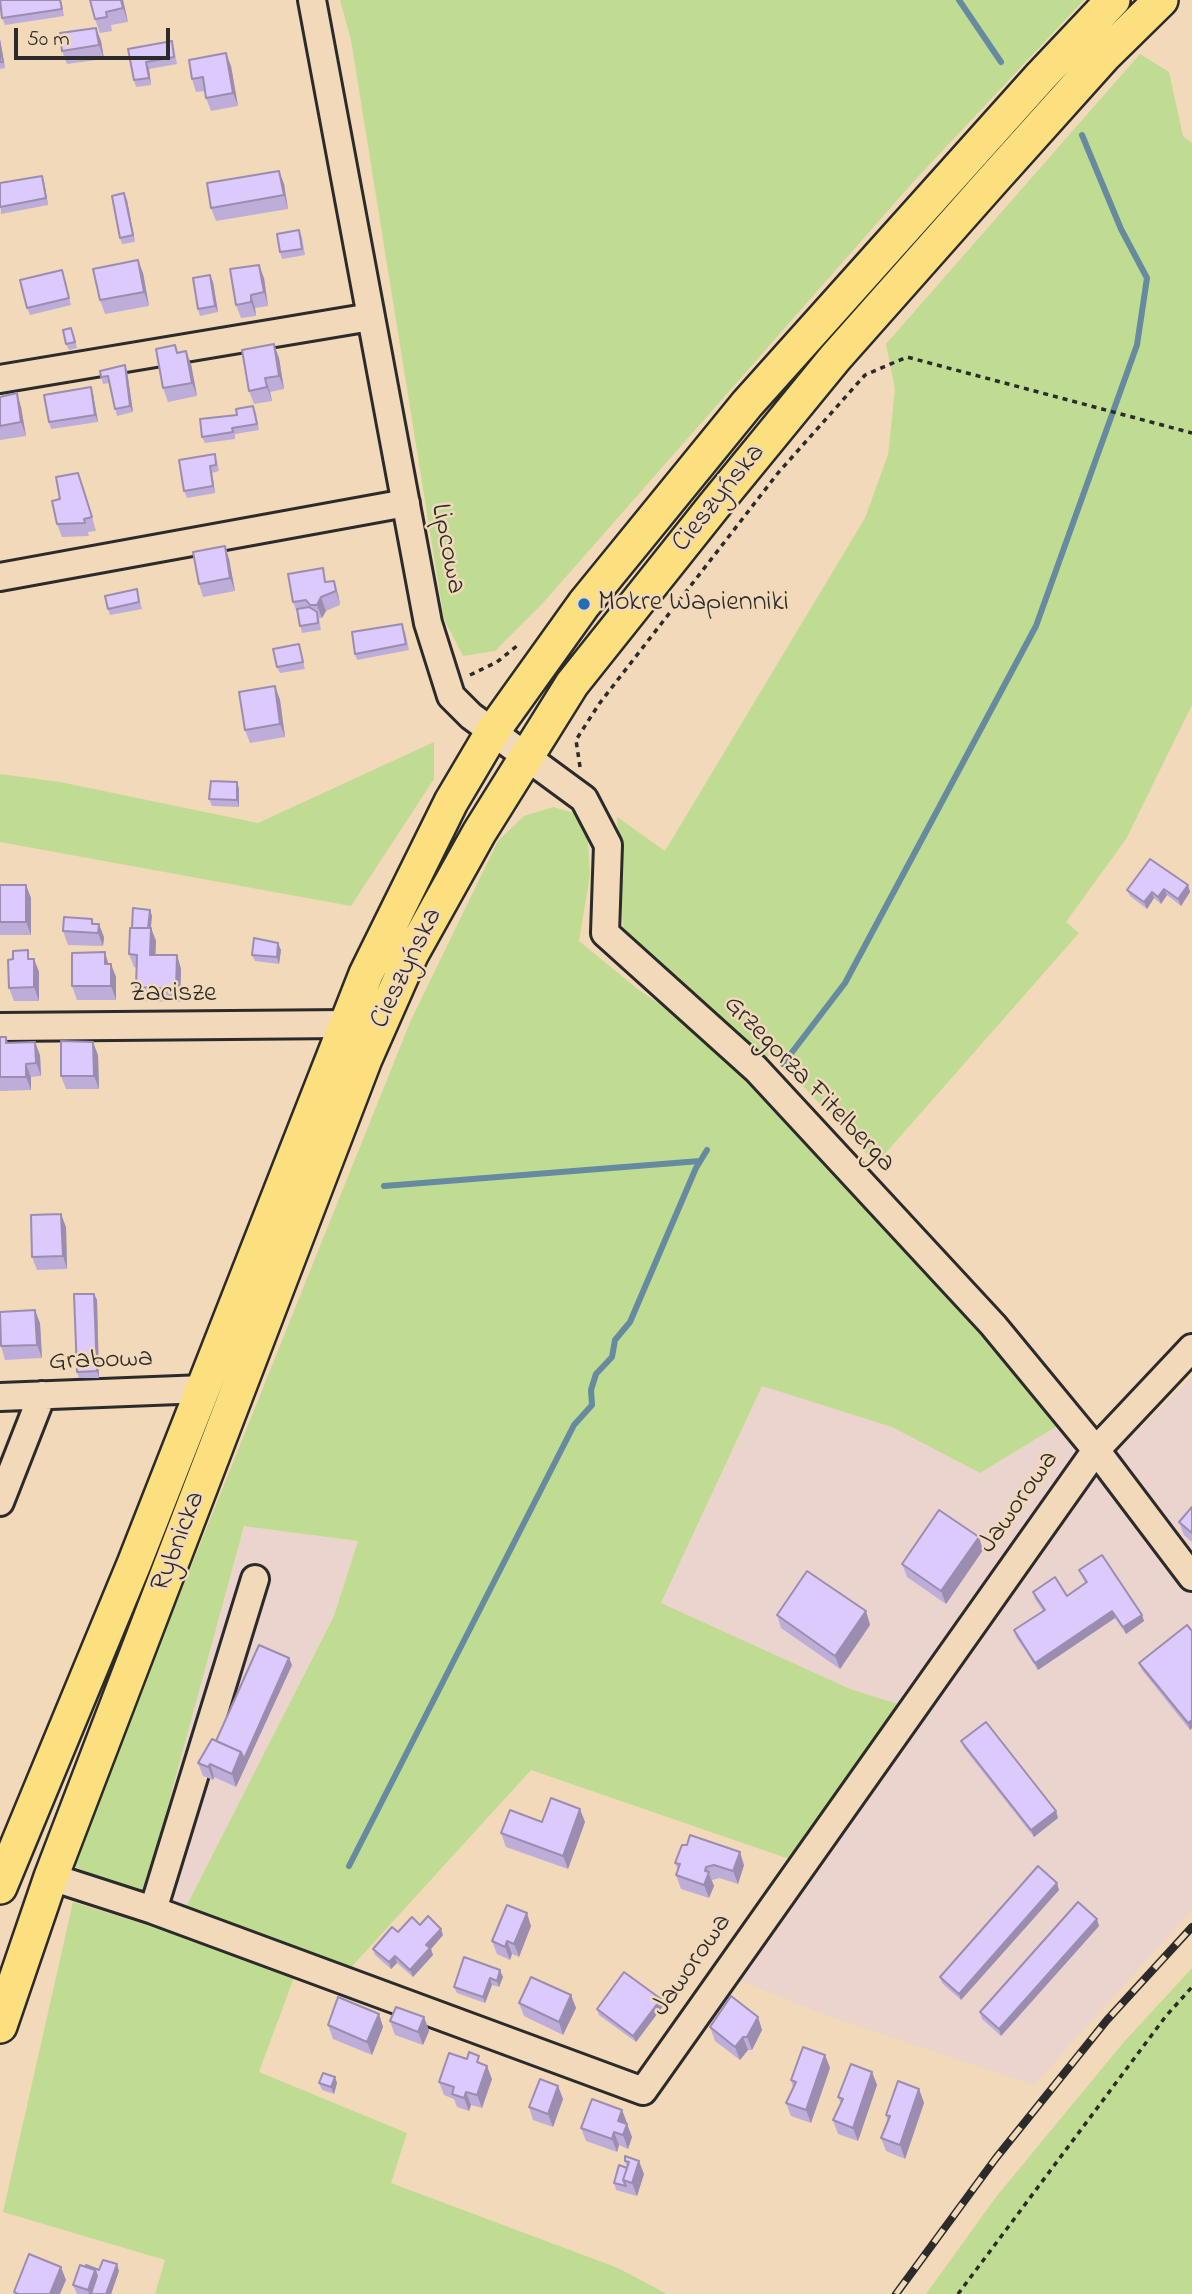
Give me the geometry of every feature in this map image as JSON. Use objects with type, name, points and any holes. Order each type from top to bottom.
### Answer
[{"type":"main road","name":"Cieszyńska","points":[[350,1042],[398,904],[451,802],[493,731],[584,604],[747,404],[1041,76],[1113,0]]},
{"type":"main road","name":"Cieszyńska","points":[[350,1042],[411,955],[526,755],[572,684],[835,358],[1088,74],[1161,0]]},
{"type":"main road","name":"Rybnicka","points":[[0,1887],[350,1042]]},
{"type":"main road","name":"Rybnicka","points":[[0,2026],[350,1042]]},
{"type":"street","name":"Lipcowa","points":[[312,0],[428,623],[451,696],[471,716],[526,755]]},
{"type":"street","points":[[0,379],[371,317]]},
{"type":"street","points":[[0,577],[405,503]]},
{"type":"street","name":"Grzegorza Fitelberga","points":[[526,755],[584,799],[608,845],[605,933],[756,1069],[993,1325],[1096,1450],[1192,1577]]},
{"type":"street","name":"Zacisze","points":[[0,1027],[350,1042]]},
{"type":"street","points":[[1096,1450],[1192,1348]]},
{"type":"street","name":"Grabowa","points":[[0,1397],[204,1390]]},
{"type":"street","points":[[0,1502],[41,1395]]},
{"type":"street","name":"Jaworowa","points":[[153,1910],[643,2091],[1096,1450]]},
{"type":"street","points":[[51,1877],[153,1910],[255,1579]]},
{"type":"path","points":[[584,799],[591,787],[580,766],[576,740],[599,704],[778,473],[865,375],[907,357],[1192,433]]},
{"type":"path","points":[[451,696],[468,676],[497,663],[518,645]]},
{"type":"path","points":[[958,2294],[1166,2017],[1192,1987]]},
{"type":"shaded area","points":[[1192,1377],[1192,1552],[1107,1460]]},
{"type":"shaded area","points":[[763,1385],[892,1427],[980,1473],[1062,1423],[1192,1574],[1192,1910],[1034,2085],[825,2015],[739,1980],[898,1704],[850,1689],[660,1603]]},
{"type":"shaded area","points":[[245,1525],[358,1541],[334,1616],[184,1911],[143,1897]]},
{"type":"green space","points":[[340,0],[1084,0],[914,181],[542,604],[495,651],[463,656],[444,619],[351,40]]},
{"type":"green space","points":[[1140,54],[1169,72],[1183,136],[1192,143],[1192,705],[1126,839],[1066,922],[1079,933],[876,1164],[772,1053],[760,1061],[623,929],[617,817],[665,851],[865,518],[888,455],[895,389],[886,344]]},
{"type":"green space","points":[[434,742],[434,779],[351,906],[0,842],[0,774],[60,782],[258,823]]},
{"type":"green space","points":[[553,807],[574,813],[587,828],[590,875],[579,941],[639,990],[732,1054],[924,1261],[1062,1423],[980,1473],[892,1427],[762,1386],[661,1603],[850,1689],[898,1704],[795,1861],[531,1770],[346,1973],[184,1911],[334,1616],[358,1541],[244,1526],[143,1897],[71,1865],[411,1020],[498,841],[524,816]]},
{"type":"green space","points":[[73,1902],[296,1972],[259,2072],[407,2133],[391,2183],[618,2268],[667,2294],[155,2294],[165,2260],[3,2212]]},
{"type":"green space","points":[[1192,1968],[1192,2294],[926,2294],[996,2197],[1123,2043]]},
{"type":"building","points":[[0,0],[60,0],[62,9],[2,18]]},
{"type":"building","points":[[90,0],[121,0],[123,8],[106,12],[107,17],[95,19]]},
{"type":"building","points":[[96,28],[99,45],[62,51],[60,33]]},
{"type":"building","points":[[172,41],[174,57],[146,62],[149,78],[134,80],[128,49]]},
{"type":"building","points":[[226,53],[233,93],[206,98],[203,77],[192,79],[189,60]]},
{"type":"building","points":[[279,171],[284,195],[211,208],[207,183]]},
{"type":"building","points":[[42,176],[46,198],[0,207],[0,183]]},
{"type":"building","points":[[124,193],[133,235],[120,238],[112,196]]},
{"type":"building","points":[[299,230],[302,249],[280,252],[277,234]]},
{"type":"building","points":[[138,260],[144,292],[100,300],[93,269]]},
{"type":"building","points":[[259,265],[264,292],[251,295],[251,302],[236,305],[230,269]]},
{"type":"building","points":[[62,270],[69,298],[27,308],[20,280]]},
{"type":"building","points":[[210,275],[215,306],[198,309],[193,278]]},
{"type":"building","points":[[71,328],[75,342],[66,344],[63,330]]},
{"type":"building","points":[[274,344],[279,376],[265,378],[267,387],[249,391],[242,350]]},
{"type":"building","points":[[175,345],[177,353],[186,351],[192,383],[163,388],[156,349]]},
{"type":"building","points":[[125,365],[130,406],[115,409],[108,376],[101,377],[100,371]]},
{"type":"building","points":[[91,387],[95,415],[49,422],[44,395]]},
{"type":"building","points":[[17,393],[21,422],[0,426],[0,397]]},
{"type":"building","points":[[253,406],[257,424],[232,428],[233,432],[202,437],[200,419],[237,415],[236,409]]},
{"type":"building","points":[[215,454],[216,465],[210,466],[213,486],[184,491],[179,460]]},
{"type":"building","points":[[78,473],[92,517],[84,519],[85,523],[57,524],[52,501],[60,499],[56,477]]},
{"type":"building","points":[[225,546],[230,578],[199,584],[193,552]]},
{"type":"building","points":[[323,568],[325,582],[334,581],[336,591],[321,597],[317,605],[310,605],[306,600],[293,602],[288,574]]},
{"type":"building","points":[[137,589],[139,602],[108,609],[105,596]]},
{"type":"building","points":[[309,607],[317,612],[318,623],[300,626],[297,609]]},
{"type":"building","points":[[402,624],[406,644],[355,654],[352,632]]},
{"type":"building","points":[[299,644],[303,662],[277,667],[273,649]]},
{"type":"building","points":[[275,686],[280,724],[245,730],[239,692]]},
{"type":"building","points":[[211,781],[237,782],[237,800],[209,799]]},
{"type":"building","points":[[1150,859],[1188,885],[1178,899],[1164,889],[1158,897],[1152,892],[1144,902],[1127,890]]},
{"type":"building","points":[[0,885],[26,885],[26,922],[0,922]]},
{"type":"building","points":[[133,908],[150,910],[148,928],[132,928]]},
{"type":"building","points":[[64,917],[92,919],[92,924],[99,924],[98,933],[63,931]]},
{"type":"building","points":[[130,928],[151,928],[150,955],[177,955],[176,989],[136,987],[137,955],[129,954]]},
{"type":"building","points":[[254,938],[278,943],[277,957],[252,955]]},
{"type":"building","points":[[28,950],[28,959],[34,959],[34,987],[9,988],[8,960],[13,959],[13,951]]},
{"type":"building","points":[[105,952],[105,964],[111,964],[111,986],[72,986],[72,953]]},
{"type":"building","points":[[0,1037],[6,1037],[6,1043],[35,1042],[36,1063],[26,1064],[26,1077],[0,1077]]},
{"type":"building","points":[[61,1041],[93,1042],[94,1076],[61,1076]]},
{"type":"building","points":[[61,1214],[63,1256],[32,1257],[31,1215]]},
{"type":"building","points":[[74,1294],[94,1294],[97,1371],[77,1372]]},
{"type":"building","points":[[35,1310],[37,1345],[1,1346],[0,1312]]},
{"type":"building","points":[[1192,1507],[1192,1533],[1179,1522]]},
{"type":"building","points":[[939,1510],[979,1537],[941,1591],[902,1564]]},
{"type":"building","points":[[1102,1555],[1142,1615],[1123,1627],[1112,1611],[1035,1663],[1014,1630],[1045,1610],[1033,1592],[1055,1577],[1067,1596],[1087,1582],[1079,1570]]},
{"type":"building","points":[[807,1571],[866,1611],[835,1656],[777,1615]]},
{"type":"building","points":[[1187,1625],[1192,1631],[1192,1720],[1188,1723],[1139,1663]]},
{"type":"building","points":[[259,1645],[289,1658],[244,1759],[241,1752],[216,1741]]},
{"type":"building","points":[[986,1722],[1056,1811],[1031,1830],[961,1741]]},
{"type":"building","points":[[212,1739],[241,1752],[232,1774],[210,1764],[208,1767],[198,1763]]},
{"type":"building","points":[[551,1798],[580,1809],[563,1856],[501,1833],[510,1810],[542,1822]]},
{"type":"building","points":[[690,1835],[740,1852],[733,1871],[714,1865],[706,1867],[705,1871],[709,1872],[704,1885],[676,1875],[680,1864],[675,1863],[682,1845],[687,1845]]},
{"type":"building","points":[[1038,1866],[1057,1883],[959,1994],[940,1977]]},
{"type":"building","points":[[1078,1902],[1097,1919],[999,2029],[980,2012]]},
{"type":"building","points":[[507,1905],[527,1913],[514,1944],[507,1941],[505,1947],[492,1941]]},
{"type":"building","points":[[428,1916],[441,1929],[426,1945],[430,1948],[410,1970],[395,1956],[389,1962],[373,1949],[392,1927],[398,1932],[412,1917],[420,1925]]},
{"type":"building","points":[[464,1957],[500,1970],[497,1981],[490,1978],[483,1997],[454,1987]]},
{"type":"building","points":[[624,1972],[661,1999],[633,2036],[597,2009]]},
{"type":"building","points":[[531,1977],[571,1995],[559,2022],[519,2003]]},
{"type":"building","points":[[731,1996],[758,2017],[747,2037],[743,2037],[735,2047],[710,2027]]},
{"type":"building","points":[[338,1997],[379,2014],[367,2042],[328,2025]]},
{"type":"building","points":[[396,2007],[424,2017],[418,2032],[390,2021]]},
{"type":"building","points":[[803,2047],[825,2055],[806,2110],[786,2103],[796,2082],[791,2080]]},
{"type":"building","points":[[469,2052],[479,2056],[477,2062],[487,2066],[477,2095],[466,2092],[464,2098],[452,2094],[454,2087],[439,2082],[449,2053],[467,2059]]},
{"type":"building","points":[[851,2064],[872,2072],[853,2128],[833,2120],[843,2099],[838,2097]]},
{"type":"building","points":[[323,2073],[335,2077],[331,2087],[319,2083]]},
{"type":"building","points":[[540,2079],[558,2086],[548,2114],[529,2107]]},
{"type":"building","points":[[898,2081],[919,2089],[900,2145],[881,2138],[890,2116],[886,2115]]},
{"type":"building","points":[[592,2099],[622,2110],[618,2121],[627,2124],[623,2135],[614,2132],[612,2139],[581,2128]]},
{"type":"building","points":[[625,2156],[639,2161],[632,2183],[623,2180],[629,2162],[625,2161]]},
{"type":"building","points":[[619,2165],[627,2168],[623,2180],[626,2186],[614,2183]]},
{"type":"building","points":[[29,2254],[61,2267],[50,2294],[14,2292]]},
{"type":"building","points":[[103,2260],[117,2264],[106,2294],[91,2294],[97,2276],[95,2270],[86,2265],[99,2270]]},
{"type":"building","points":[[80,2265],[95,2270],[88,2290],[73,2285]]},
{"type":"waterway","points":[[959,0],[1001,62]]},
{"type":"waterway","points":[[783,1064],[845,983],[1036,626],[1137,345],[1147,278],[1121,229],[1082,135]]},
{"type":"waterway","points":[[349,1866],[574,1425],[592,1405],[591,1390],[596,1374],[612,1357],[615,1340],[630,1322],[696,1168],[707,1150]]},
{"type":"waterway","points":[[384,1186],[700,1161]]},
{"type":"railway","points":[[896,2294],[996,2158],[1107,2020],[1192,1927]]},
{"type":"place","name":"Mokre Wapienniki","points":[[584,604]]}]
